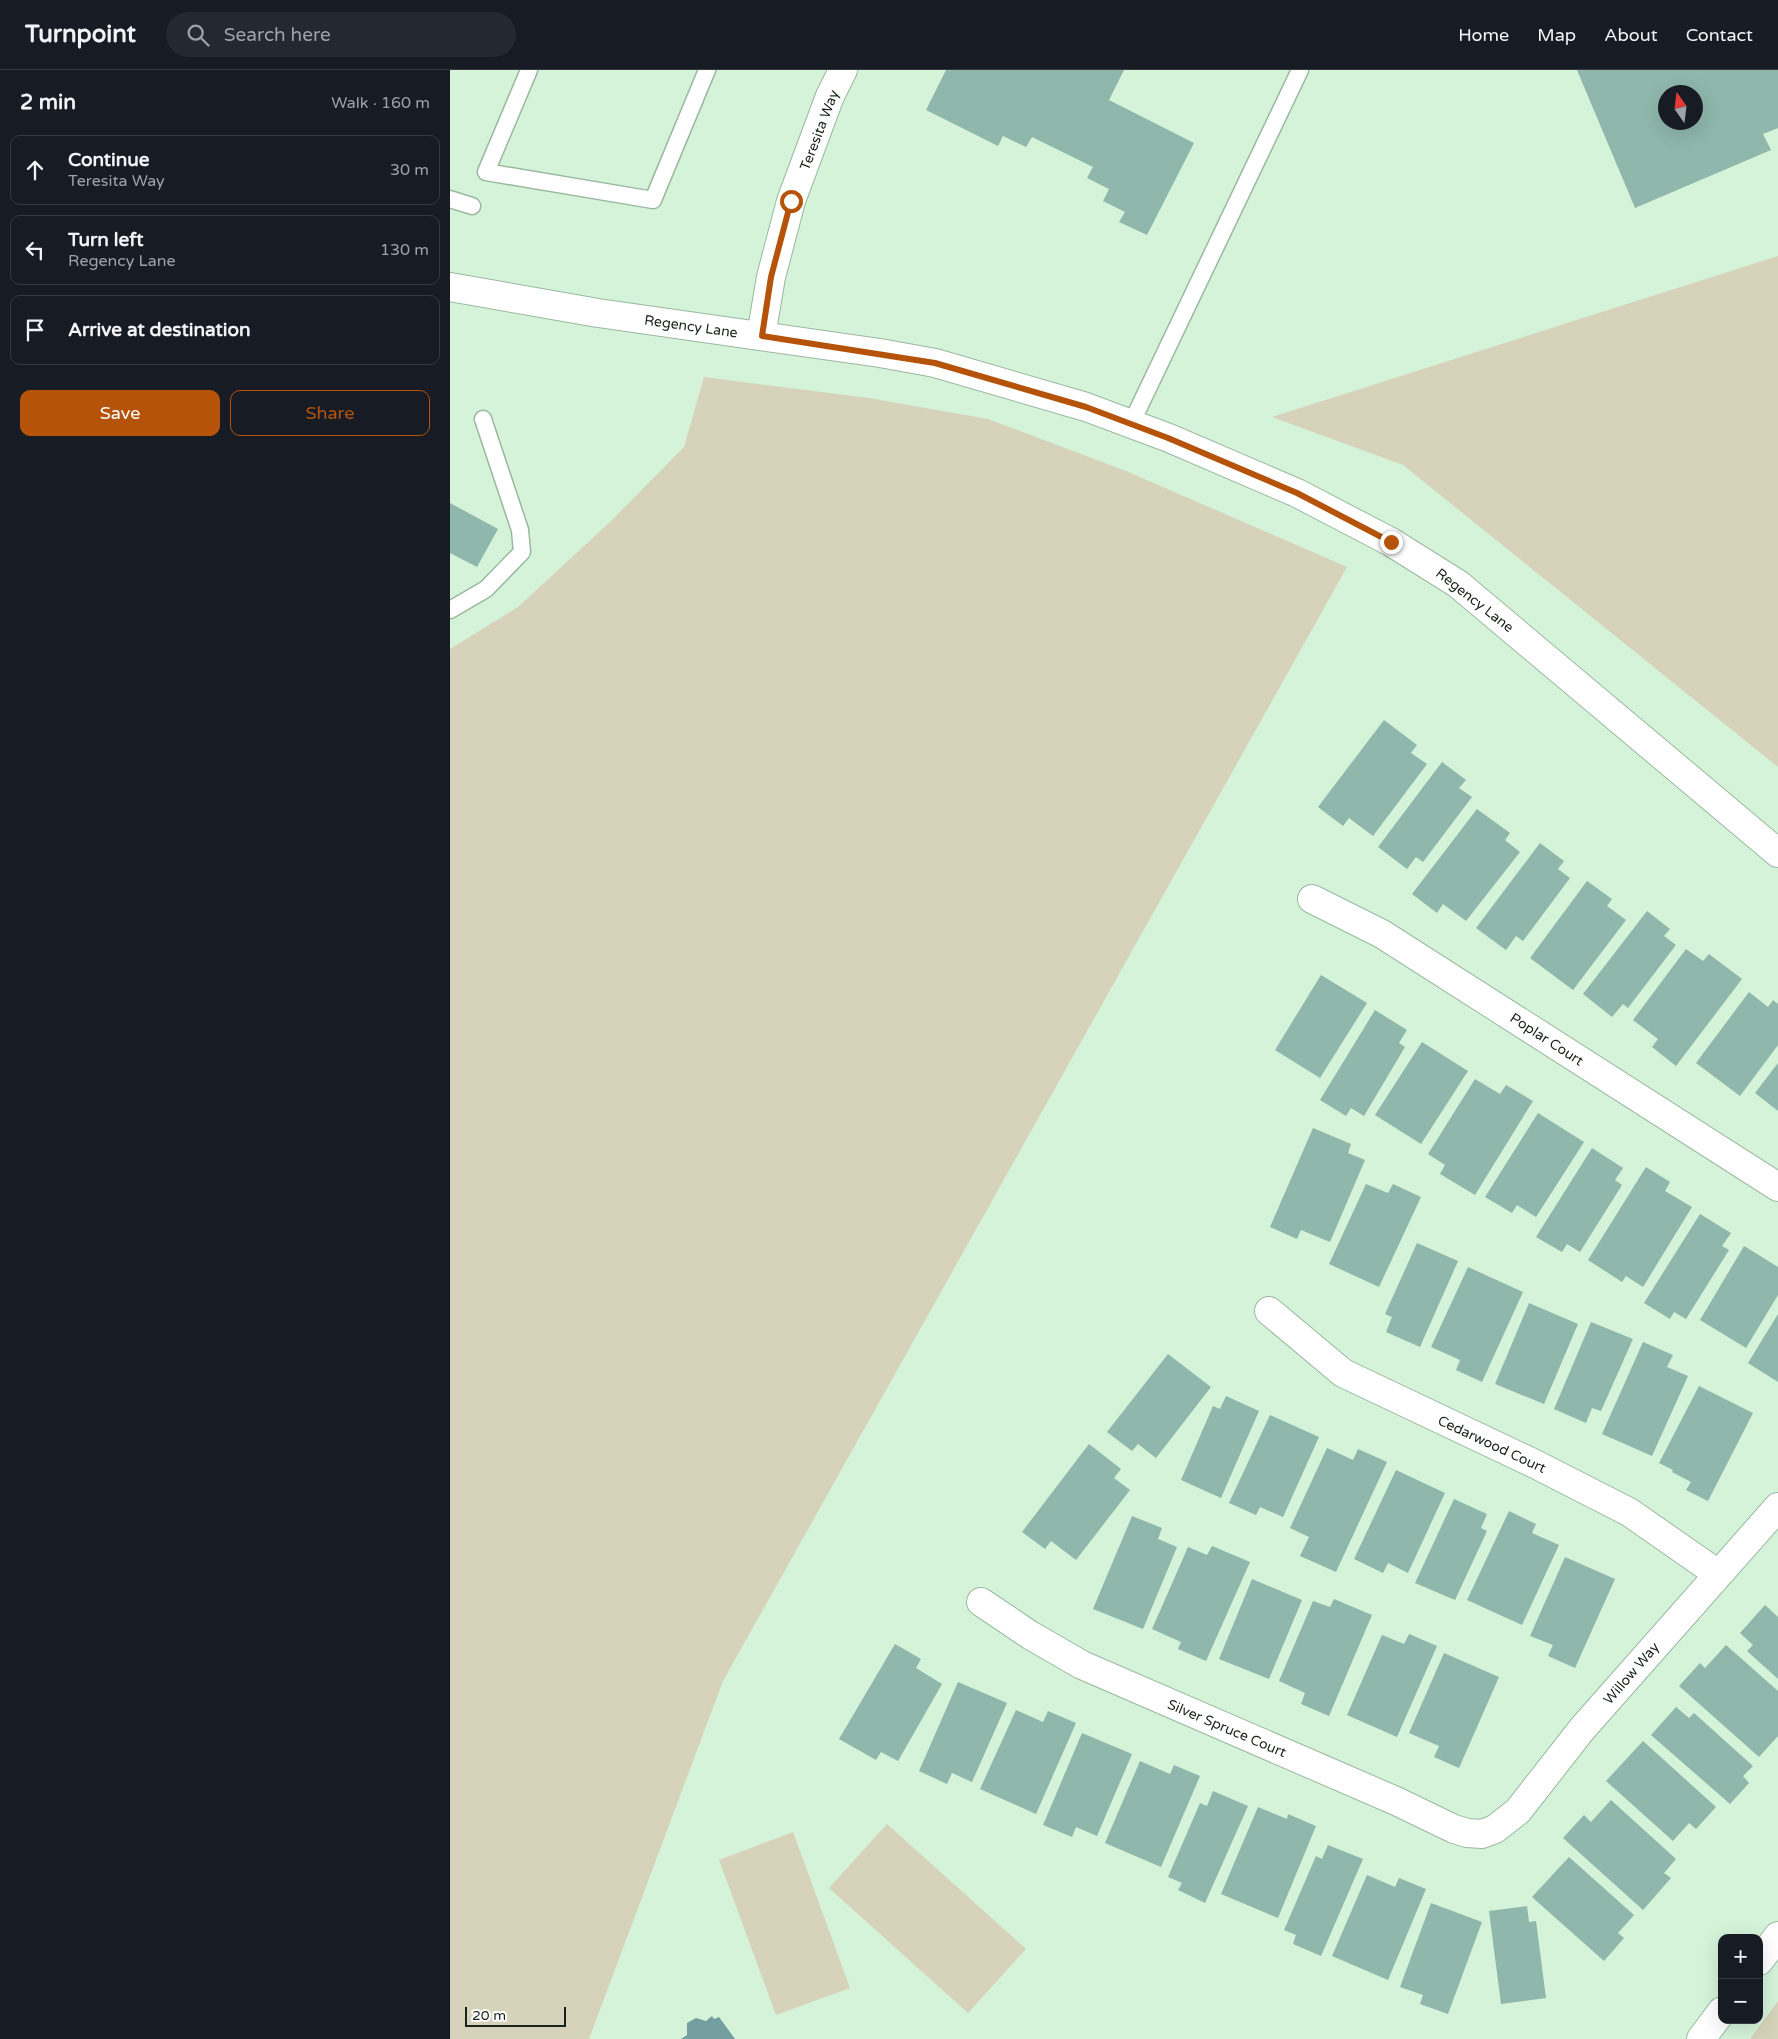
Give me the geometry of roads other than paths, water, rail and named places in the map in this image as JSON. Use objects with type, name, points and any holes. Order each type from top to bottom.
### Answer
[{"type":"street","name":"Teresita Way","points":[[762,336],[771,277],[791,201],[830,96],[843,70]]},
{"type":"street","name":"Regency Lane","points":[[450,287],[598,313],[935,363],[1086,407],[1297,493],[1391,542],[1458,584],[1778,852]]},
{"type":"street","name":"Poplar Court","points":[[1312,899],[1382,934],[1778,1187]]},
{"type":"street","name":"Cedarwood Court","points":[[1269,1311],[1343,1373],[1535,1464],[1629,1512],[1718,1574]]},
{"type":"street","name":"Willow Way","points":[[1482,1834],[1496,1829],[1518,1811],[1582,1729],[1778,1506]]},
{"type":"street","name":"Silver Spruce Court","points":[[981,1602],[1030,1635],[1082,1665],[1396,1801],[1454,1829],[1467,1833],[1482,1834]]},
{"type":"street","points":[[1763,1956],[1778,1936]]},
{"type":"street","points":[[1701,2039],[1718,2016]]},
{"type":"lane","points":[[529,70],[486,172],[653,200],[707,70]]},
{"type":"lane","points":[[1131,424],[1300,70]]},
{"type":"lane","points":[[450,199],[472,206]]},
{"type":"lane","points":[[450,610],[486,589],[522,552],[520,530],[484,419]]},
{"type":"water","points":[[712,2016],[714,2019],[719,2017],[735,2039],[681,2039],[687,2035],[687,2023],[696,2018],[706,2021]]}]
